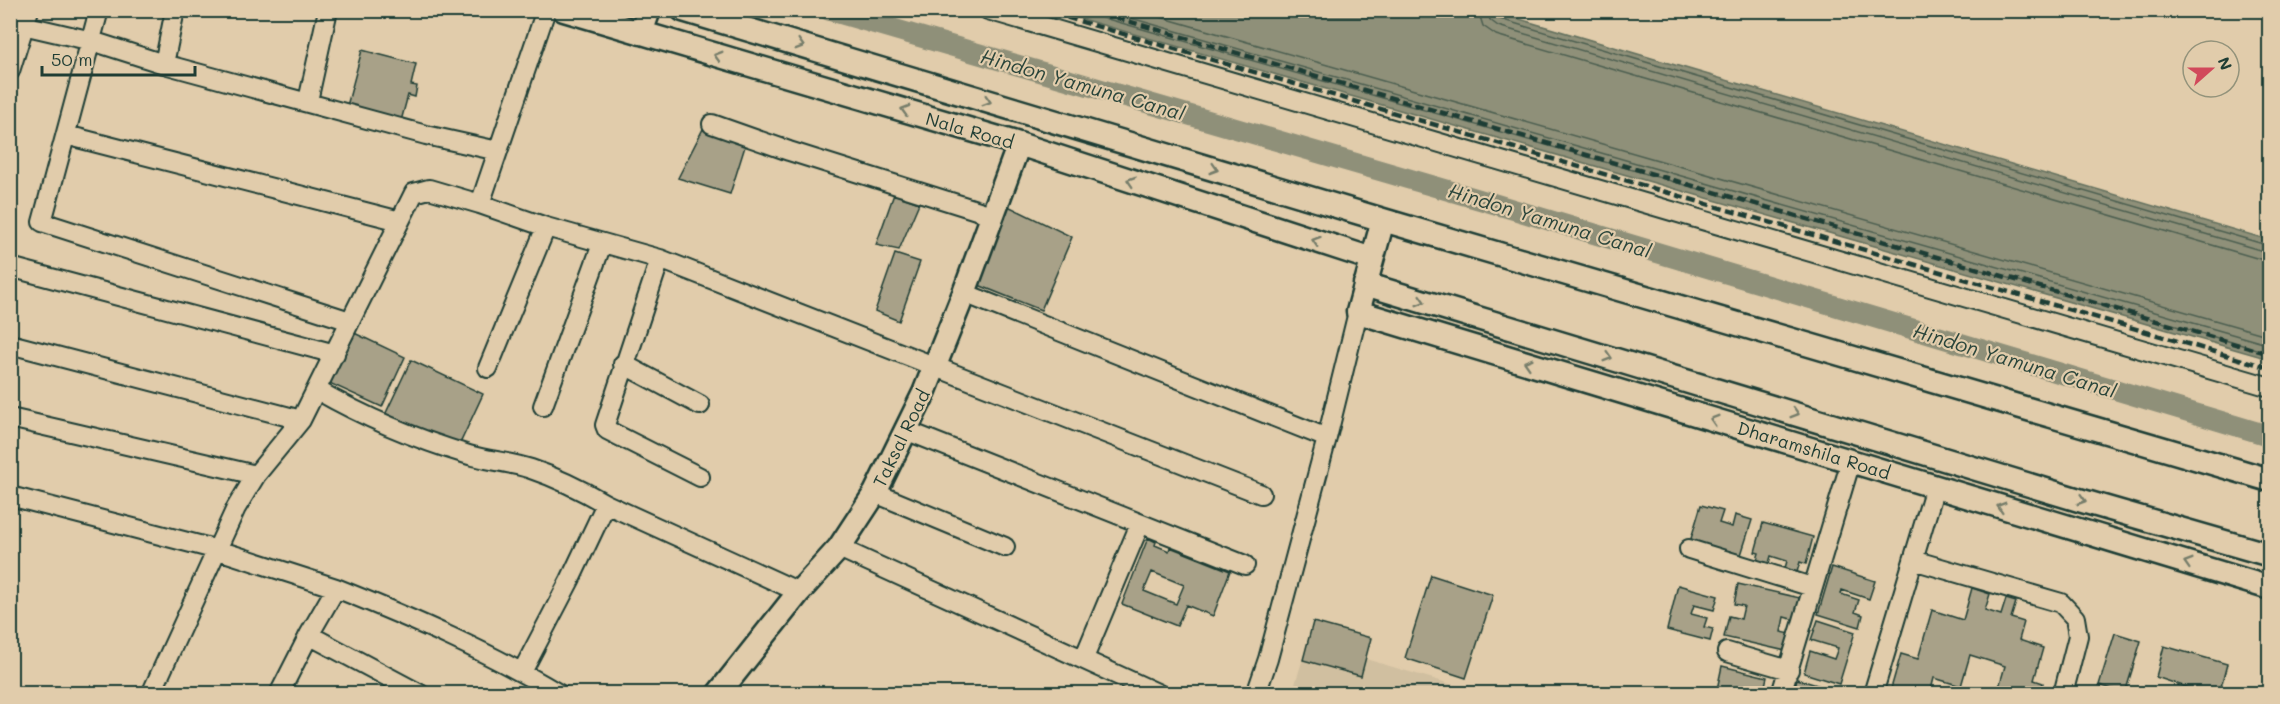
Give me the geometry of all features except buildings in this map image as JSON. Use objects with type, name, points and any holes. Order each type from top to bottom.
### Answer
[{"type":"street","points":[[99,10],[42,222],[350,321]]},
{"type":"street","points":[[164,64],[175,10]]},
{"type":"street","points":[[308,102],[328,10]]},
{"type":"street","points":[[480,204],[546,10]]},
{"type":"street","name":"Nala Road","points":[[564,10],[1018,144],[1372,259]]},
{"type":"street","points":[[641,33],[649,10]]},
{"type":"street","name":"Nala Road","points":[[683,10],[1383,220],[2270,480]]},
{"type":"street","points":[[988,10],[2270,387]]},
{"type":"street","points":[[10,71],[22,20],[164,64],[426,135],[498,151]]},
{"type":"street","points":[[712,124],[789,151],[992,215]]},
{"type":"street","points":[[66,135],[400,221]]},
{"type":"street","name":"Taksal Road","points":[[718,693],[799,592],[839,548],[875,493],[924,393],[964,293],[1018,144]]},
{"type":"street","points":[[151,693],[236,507],[256,475],[302,420],[414,193],[423,189],[480,204],[602,244],[660,259],[1261,494]]},
{"type":"street","points":[[1256,693],[1268,659],[1383,220]]},
{"type":"street","points":[[488,368],[546,227]]},
{"type":"street","points":[[543,406],[602,244]]},
{"type":"street","points":[[660,259],[605,420],[607,430],[700,477]]},
{"type":"street","points":[[10,267],[335,354]]},
{"type":"street","name":"Dharamshila Road","points":[[1365,284],[2259,552]]},
{"type":"street","points":[[964,293],[1327,438]]},
{"type":"street","name":"Dharamshila Road","points":[[1358,312],[2270,588]]},
{"type":"street","points":[[10,344],[302,420]]},
{"type":"street","points":[[623,364],[700,405]]},
{"type":"street","points":[[317,390],[344,405],[425,441],[471,456],[530,469],[576,487],[606,504],[799,592]]},
{"type":"street","points":[[10,418],[256,475]]},
{"type":"street","points":[[905,430],[1245,565]]},
{"type":"street","points":[[1781,693],[1851,461]]},
{"type":"street","points":[[1873,693],[1935,487]]},
{"type":"street","points":[[875,493],[1005,547]]},
{"type":"street","points":[[10,496],[218,550],[336,588],[427,625],[529,682],[559,693]]},
{"type":"street","points":[[529,682],[570,580],[606,504]]},
{"type":"street","points":[[1084,658],[1140,524]]},
{"type":"street","points":[[839,548],[1159,693]]},
{"type":"street","points":[[1689,549],[1812,587]]},
{"type":"street","points":[[2244,580],[2259,552]]},
{"type":"street","points":[[1913,560],[2061,603],[2075,618],[2078,636],[2063,693]]},
{"type":"street","points":[[279,693],[336,588]]},
{"type":"street","points":[[309,635],[420,693]]},
{"type":"street","points":[[1727,652],[1789,670]]},
{"type":"shaded area","points":[[1308,642],[1481,693],[1292,694]]},
{"type":"water","points":[[1054,11],[1492,11],[2269,240],[2269,359]]},
{"type":"waterway","name":"Hindon Yamuna Canal","points":[[828,10],[1495,204],[2270,436]]},
{"type":"railway","points":[[1041,10],[2270,368]]},
{"type":"railway","points":[[1090,10],[2270,354]]}]
